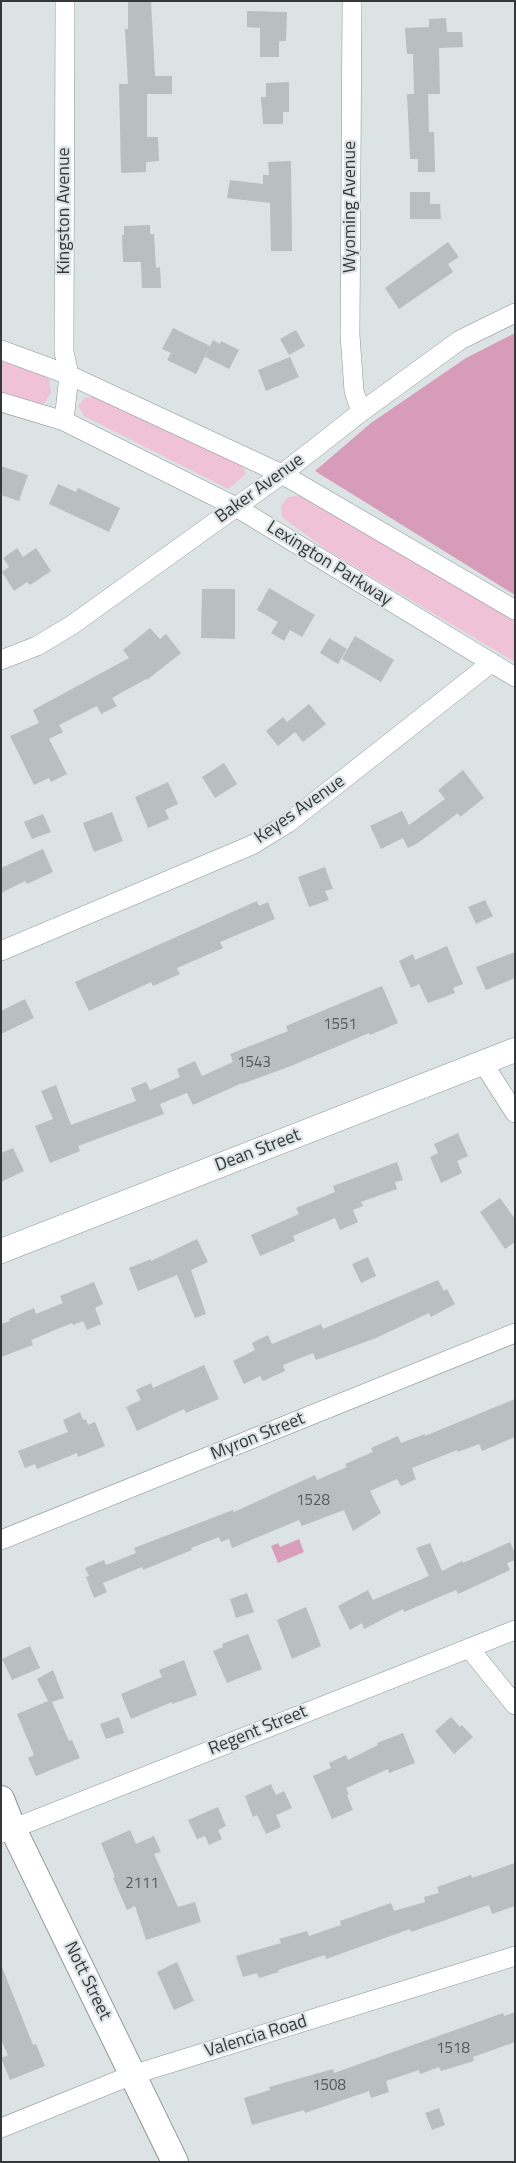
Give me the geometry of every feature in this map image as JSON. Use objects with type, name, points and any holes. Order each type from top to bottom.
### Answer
[{"type":"main road","name":"Nott Street","points":[[1,1799],[7,1831],[132,2075],[174,2162]]},
{"type":"street","name":"Kingston Avenue","points":[[64,421],[69,375],[64,352],[65,1]]},
{"type":"street","name":"Wyoming Avenue","points":[[352,1],[350,335],[354,391],[361,412]]},
{"type":"street","name":"Baker Avenue","points":[[1,660],[37,646],[72,625],[282,474],[361,412],[460,340],[515,313]]},
{"type":"street","points":[[1,350],[69,375],[282,474],[515,610]]},
{"type":"street","name":"Lexington Parkway","points":[[1,402],[64,421],[236,507],[515,678]]},
{"type":"street","name":"Keyes Avenue","points":[[1,951],[252,844],[288,823],[491,664]]},
{"type":"street","name":"Dean Street","points":[[1,1251],[515,1050]]},
{"type":"street","points":[[483,1064],[515,1113]]},
{"type":"street","name":"Myron Street","points":[[1,1540],[515,1333]]},
{"type":"street","name":"Regent Street","points":[[7,1831],[515,1630]]},
{"type":"street","points":[[468,1648],[515,1705]]},
{"type":"street","name":"Valencia Road","points":[[1,2128],[132,2075],[515,1956]]},
{"type":"shaded area","points":[[515,333],[515,595],[315,471],[371,423],[466,358]]},
{"type":"shaded area","points":[[1,360],[31,369],[49,379],[51,392],[45,403],[35,405],[1,393]]},
{"type":"shaded area","points":[[96,396],[242,465],[246,474],[228,489],[84,416],[78,405],[85,398]]},
{"type":"shaded area","points":[[302,495],[515,621],[515,662],[327,550],[282,517],[281,506],[288,497]]},
{"type":"shaded area","points":[[299,1539],[304,1552],[278,1563],[271,1546],[278,1543],[280,1547]]},
{"type":"building","points":[[128,1],[151,1],[155,76],[172,76],[172,94],[147,94],[147,137],[158,137],[159,161],[146,162],[146,172],[121,173],[119,84],[128,84],[125,29],[128,29]]},
{"type":"building","points":[[247,11],[287,12],[286,41],[279,41],[279,57],[260,57],[260,28],[247,27]]},
{"type":"building","points":[[446,18],[447,32],[462,32],[463,47],[439,48],[440,94],[428,94],[429,132],[434,132],[435,172],[418,172],[418,159],[410,159],[407,94],[414,94],[413,54],[407,54],[405,28],[429,27],[429,19]]},
{"type":"building","points":[[289,82],[289,112],[283,112],[283,124],[263,124],[261,97],[266,97],[266,83]]},
{"type":"building","points":[[291,161],[292,251],[271,251],[270,203],[227,198],[230,180],[263,184],[263,175],[269,175],[268,162]]},
{"type":"building","points":[[410,192],[430,192],[430,204],[440,204],[441,219],[410,219]]},
{"type":"building","points":[[150,225],[150,234],[154,234],[156,268],[160,267],[161,288],[142,288],[141,262],[123,262],[122,235],[124,235],[124,226]]},
{"type":"building","points":[[448,242],[459,257],[448,264],[453,272],[399,309],[385,288]]},
{"type":"building","points":[[173,328],[210,346],[196,374],[167,360],[171,353],[162,349]]},
{"type":"building","points":[[296,330],[305,346],[289,355],[280,339]]},
{"type":"building","points":[[213,340],[220,344],[221,341],[239,350],[229,369],[205,357]]},
{"type":"building","points":[[290,357],[299,377],[266,391],[258,370]]},
{"type":"building","points":[[1,466],[28,475],[19,501],[1,495]]},
{"type":"building","points":[[58,484],[76,492],[78,488],[120,508],[109,532],[49,504]]},
{"type":"building","points":[[17,548],[23,557],[36,548],[51,571],[30,585],[27,582],[14,591],[2,572],[9,567],[3,558]]},
{"type":"building","points":[[269,588],[315,615],[302,637],[290,630],[284,641],[271,633],[278,622],[257,610]]},
{"type":"building","points":[[202,589],[235,589],[235,639],[201,638]]},
{"type":"building","points":[[150,628],[160,639],[166,634],[181,653],[147,680],[112,698],[117,706],[101,714],[97,706],[59,725],[63,732],[49,739],[67,774],[51,782],[49,778],[34,785],[10,736],[39,723],[33,710],[129,658],[123,650]]},
{"type":"building","points":[[355,636],[394,660],[381,682],[342,659]]},
{"type":"building","points":[[329,638],[347,649],[338,664],[320,653]]},
{"type":"building","points":[[309,704],[326,724],[303,742],[287,722]]},
{"type":"building","points":[[283,717],[295,732],[278,746],[266,731]]},
{"type":"building","points":[[224,763],[237,784],[215,798],[202,777]]},
{"type":"building","points":[[463,770],[484,798],[460,817],[458,813],[418,843],[408,848],[403,838],[381,849],[370,826],[402,811],[409,825],[445,799],[438,790]]},
{"type":"building","points":[[168,782],[178,804],[165,810],[169,819],[148,828],[135,797]]},
{"type":"building","points":[[112,812],[123,841],[94,852],[83,823]]},
{"type":"building","points":[[43,814],[51,832],[32,839],[24,822]]},
{"type":"building","points":[[43,849],[53,872],[27,884],[25,881],[1,893],[1,868]]},
{"type":"building","points":[[325,867],[333,889],[325,891],[329,900],[309,907],[298,877]]},
{"type":"building","points":[[485,900],[493,916],[476,924],[468,907]]},
{"type":"building","points":[[257,901],[259,906],[268,902],[275,919],[220,942],[223,948],[177,968],[180,974],[153,986],[151,982],[89,1011],[75,982]]},
{"type":"building","points":[[447,946],[463,984],[453,988],[455,993],[428,1003],[419,984],[411,988],[399,961],[413,954],[415,960]]},
{"type":"building","points":[[515,952],[515,978],[486,990],[476,967]]},
{"type":"building","points":[[382,986],[398,1023],[370,1035],[369,1033],[291,1066],[242,1083],[193,1105],[187,1093],[160,1104],[164,1114],[78,1146],[80,1151],[50,1163],[35,1126],[53,1119],[41,1091],[56,1085],[71,1125],[136,1101],[131,1088],[146,1082],[150,1090],[180,1077],[177,1069],[195,1061],[202,1076],[233,1062],[230,1054],[288,1031],[286,1026]]},
{"type":"building","points":[[25,999],[34,1018],[1,1034],[1,1011]]},
{"type":"building","points":[[458,1133],[468,1156],[457,1161],[462,1173],[441,1183],[430,1157],[438,1153],[434,1144]]},
{"type":"building","points":[[13,1148],[24,1171],[1,1182],[1,1153]]},
{"type":"building","points":[[397,1162],[403,1180],[395,1182],[397,1189],[361,1202],[363,1206],[353,1210],[358,1222],[340,1230],[335,1218],[293,1236],[295,1241],[260,1256],[251,1235],[299,1214],[296,1208],[335,1192],[333,1186]]},
{"type":"building","points":[[500,1198],[515,1219],[515,1242],[505,1249],[480,1212]]},
{"type":"building","points":[[197,1239],[208,1262],[191,1270],[206,1314],[195,1318],[177,1275],[138,1291],[129,1268],[151,1259],[151,1261]]},
{"type":"building","points":[[368,1257],[376,1276],[361,1283],[352,1264]]},
{"type":"building","points":[[438,1280],[444,1291],[447,1289],[455,1304],[431,1317],[429,1313],[376,1338],[316,1360],[313,1353],[283,1365],[285,1371],[263,1381],[260,1376],[244,1384],[233,1361],[255,1350],[252,1343],[268,1335],[272,1344],[321,1324],[323,1329]]},
{"type":"building","points":[[94,1282],[103,1304],[95,1308],[101,1324],[87,1330],[83,1321],[73,1325],[72,1323],[31,1340],[33,1345],[1,1357],[1,1324],[34,1308],[36,1314],[63,1303],[60,1296]]},
{"type":"building","points":[[204,1365],[219,1399],[186,1413],[184,1409],[137,1431],[126,1407],[141,1400],[136,1390],[151,1383],[153,1388]]},
{"type":"building","points":[[515,1399],[515,1437],[482,1451],[479,1444],[458,1452],[457,1450],[412,1468],[416,1479],[401,1486],[397,1479],[370,1491],[381,1513],[353,1531],[344,1510],[302,1526],[299,1520],[232,1548],[229,1539],[221,1542],[219,1537],[143,1570],[142,1567],[103,1583],[107,1592],[94,1598],[86,1577],[89,1576],[85,1568],[104,1560],[106,1565],[136,1553],[134,1548],[233,1510],[234,1512],[315,1475],[317,1480],[347,1467],[345,1464],[373,1452],[371,1448],[398,1436],[401,1443],[425,1434],[425,1436]]},
{"type":"building","points":[[80,1412],[83,1420],[86,1419],[88,1425],[95,1422],[105,1446],[78,1457],[77,1453],[37,1469],[35,1464],[25,1468],[18,1451],[68,1432],[63,1420]]},
{"type":"building","points":[[510,1542],[515,1553],[515,1560],[507,1563],[510,1570],[458,1594],[456,1590],[404,1612],[403,1609],[364,1629],[362,1623],[350,1630],[338,1606],[368,1590],[373,1600],[429,1576],[416,1548],[430,1543],[442,1571]]},
{"type":"building","points":[[247,1593],[254,1612],[236,1618],[230,1599]]},
{"type":"building","points":[[306,1607],[321,1646],[292,1659],[277,1620]]},
{"type":"building","points":[[248,1634],[262,1669],[227,1683],[213,1651],[223,1647],[222,1644]]},
{"type":"building","points":[[30,1646],[40,1668],[12,1680],[2,1659]]},
{"type":"building","points":[[184,1660],[197,1695],[172,1704],[172,1702],[131,1719],[121,1694],[162,1677],[159,1670]]},
{"type":"building","points":[[53,1670],[64,1698],[52,1702],[69,1741],[72,1740],[80,1758],[36,1776],[28,1758],[34,1755],[17,1714],[48,1701],[37,1679]]},
{"type":"building","points":[[119,1717],[124,1733],[106,1739],[100,1724]]},
{"type":"building","points":[[451,1717],[473,1737],[454,1754],[435,1731]]},
{"type":"building","points":[[403,1733],[415,1763],[389,1773],[388,1769],[346,1788],[353,1810],[332,1819],[313,1776],[331,1768],[329,1763],[346,1755],[348,1760],[378,1745],[377,1743]]},
{"type":"building","points":[[271,1784],[276,1795],[284,1791],[292,1808],[276,1815],[281,1827],[266,1834],[257,1815],[253,1817],[245,1796]]},
{"type":"building","points":[[218,1807],[226,1826],[218,1830],[222,1839],[209,1845],[205,1836],[197,1839],[188,1820]]},
{"type":"building","points":[[130,1830],[136,1844],[154,1836],[161,1852],[154,1854],[178,1907],[195,1902],[201,1922],[146,1940],[135,1906],[127,1910],[101,1843]]},
{"type":"building","points":[[515,1863],[515,1906],[492,1914],[489,1905],[411,1932],[410,1929],[326,1959],[325,1955],[259,1978],[257,1973],[243,1977],[236,1956],[281,1943],[279,1939],[307,1931],[309,1936],[341,1925],[340,1921],[391,1903],[394,1911],[425,1902],[424,1897],[439,1893],[437,1887],[471,1875],[472,1878]]},
{"type":"building","points":[[177,1962],[194,2001],[174,2010],[157,1972]]},
{"type":"building","points":[[2,1967],[33,2045],[36,2044],[45,2066],[10,2080],[1,2058],[8,2055],[1,2040]]},
{"type":"building","points":[[515,2012],[515,2042],[473,2057],[474,2061],[441,2071],[439,2067],[420,2074],[419,2070],[386,2081],[389,2092],[371,2098],[369,2091],[305,2113],[304,2110],[252,2125],[244,2098],[270,2090],[269,2087],[333,2069],[334,2073],[503,2013],[504,2016]]},
{"type":"building","points":[[439,2108],[445,2125],[432,2130],[425,2113]]}]
